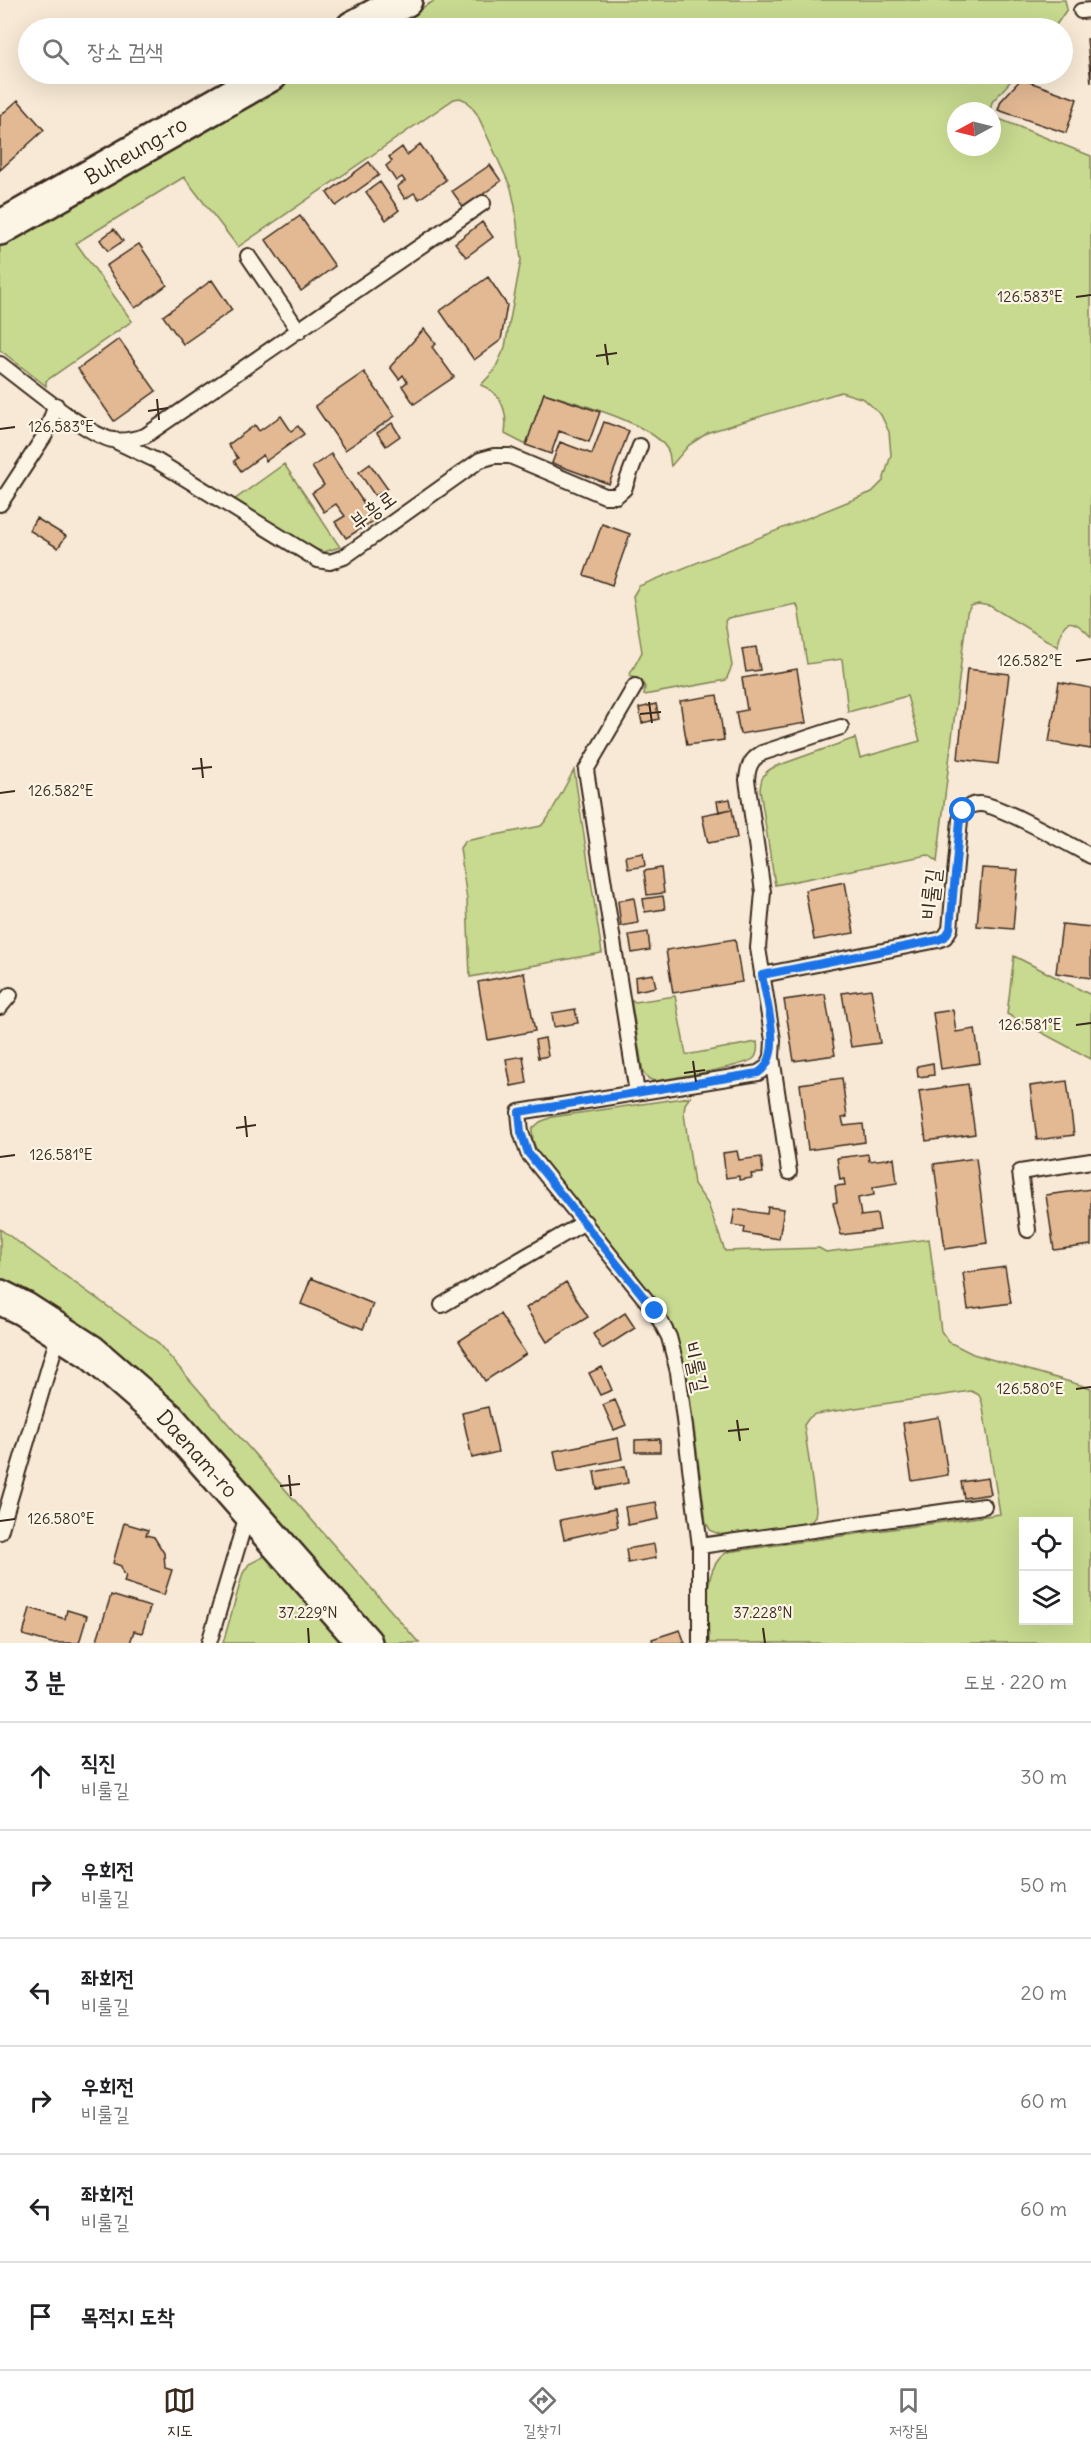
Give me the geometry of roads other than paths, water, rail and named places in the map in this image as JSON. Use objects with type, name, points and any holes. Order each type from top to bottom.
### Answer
[{"type":"street","points":[[372,18],[405,0]]},
{"type":"street","name":"Buheung-ro","points":[[0,228],[253,84]]},
{"type":"street","name":"Daenam-ro","points":[[0,1297],[59,1331],[100,1359],[168,1419],[365,1643]]},
{"type":"lane","points":[[113,440],[131,440],[145,436],[483,203]]},
{"type":"lane","points":[[248,256],[298,331]]},
{"type":"lane","name":"부흥로","points":[[0,364],[93,433],[157,461],[318,560],[330,561],[344,557],[480,460],[494,456],[510,456],[605,496],[616,496],[624,489],[640,446]]},
{"type":"lane","points":[[0,504],[45,435],[56,405]]},
{"type":"lane","points":[[635,686],[586,770],[637,1093]]},
{"type":"lane","points":[[789,1172],[772,1057],[773,1040],[758,948],[763,892],[747,769],[752,759],[762,753],[841,727]]},
{"type":"lane","name":"비룰길","points":[[762,975],[945,937],[950,929],[960,820],[963,811],[970,806],[989,806],[1091,856]]},
{"type":"lane","points":[[0,1006],[10,995]]},
{"type":"lane","name":"비룰길","points":[[700,1643],[700,1546],[678,1372],[669,1337],[655,1311],[528,1153],[521,1132],[519,1112],[758,1073],[767,1067],[772,1057]]},
{"type":"lane","points":[[1028,1230],[1020,1172],[1091,1161]]},
{"type":"lane","points":[[442,1305],[585,1222]]},
{"type":"lane","points":[[0,1532],[59,1331]]},
{"type":"lane","points":[[700,1546],[984,1506]]},
{"type":"lane","points":[[209,1643],[249,1510]]}]
